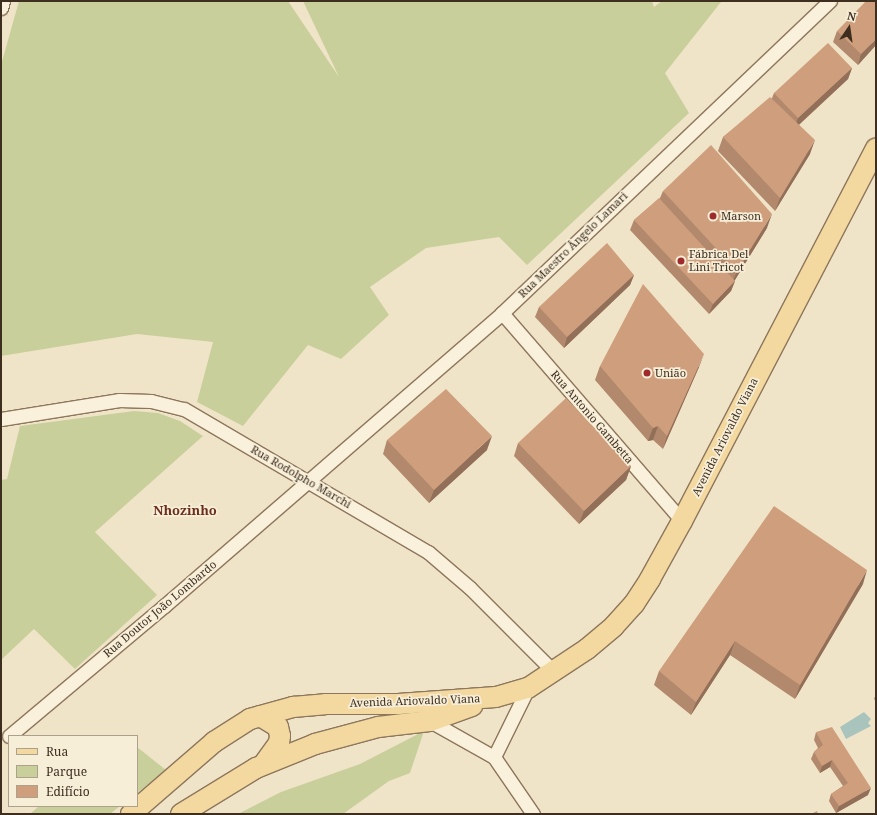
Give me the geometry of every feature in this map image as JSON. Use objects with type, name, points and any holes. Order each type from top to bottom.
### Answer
[{"type":"main road","name":"Avenida Ariovaldo Viana","points":[[180,814],[203,798],[263,765],[337,737],[378,727],[430,721],[493,698],[528,688],[587,649],[614,626],[634,604],[682,521],[876,148]]},
{"type":"main road","name":"Avenida Ariovaldo Viana","points":[[131,814],[214,742],[260,716],[293,707],[325,704],[398,704],[493,698]]},
{"type":"main road","points":[[260,716],[278,727],[280,736],[272,754],[263,765]]},
{"type":"street","points":[[1,8],[3,1]]},
{"type":"street","name":"Rua Maestro Ângelo Lamari","points":[[309,480],[502,313],[830,1]]},
{"type":"street","name":"Rua Antonio Gambetta","points":[[502,313],[682,521]]},
{"type":"street","name":"Rua Rodolpho Marchi","points":[[1,418],[119,400],[151,401],[184,409],[309,480],[428,552],[470,588],[554,672]]},
{"type":"street","name":"Rua Doutor João Lombardo","points":[[10,735],[309,480]]},
{"type":"street","points":[[494,757],[528,688]]},
{"type":"street","points":[[430,721],[494,757],[533,814]]},
{"type":"green space","points":[[19,1],[288,1],[339,77],[303,1],[652,1],[654,7],[662,1],[721,2],[665,73],[689,113],[527,265],[499,237],[426,248],[370,287],[389,315],[341,359],[308,345],[243,426],[197,402],[213,342],[137,334],[1,356],[1,65]]},
{"type":"green space","points":[[134,411],[158,413],[180,421],[203,436],[95,532],[157,595],[75,669],[34,629],[1,660],[1,480],[7,479],[20,426]]},
{"type":"green space","points":[[424,731],[410,773],[389,781],[343,814],[238,814],[281,792],[360,764]]},
{"type":"green space","points":[[138,748],[166,770],[138,792]]},
{"type":"green space","points":[[38,807],[119,807],[110,814],[30,814]]},
{"type":"water","points":[[864,712],[871,719],[868,723],[871,726],[846,739],[840,727]]},
{"type":"building","points":[[866,1],[876,1],[876,39],[861,54],[837,31]]},
{"type":"building","points":[[828,43],[852,68],[798,118],[774,93]]},
{"type":"building","points":[[770,97],[815,140],[780,198],[723,137]]},
{"type":"building","name":"Marson","points":[[711,145],[772,214],[737,271],[663,191]]},
{"type":"building","name":"Fábrica Del Lini Tricot","points":[[659,198],[735,281],[713,304],[634,220]]},
{"type":"building","points":[[607,243],[634,275],[567,337],[539,307]]},
{"type":"building","name":"União","points":[[643,284],[704,354],[667,436],[658,426],[653,428],[600,366]]},
{"type":"building","points":[[446,389],[492,436],[434,490],[387,440]]},
{"type":"building","points":[[566,398],[631,466],[584,511],[518,443]]},
{"type":"building","points":[[774,506],[867,570],[800,685],[735,641],[696,702],[659,671]]},
{"type":"building","points":[[832,727],[871,788],[839,806],[831,794],[848,783],[832,760],[822,766],[814,752],[823,745],[816,732]]},
{"type":"building","points":[[817,811],[818,814],[811,814]]},
{"type":"place","name":"Marson","points":[[713,216]]},
{"type":"place","name":"Fábrica Del Lini Tricot","points":[[681,261]]},
{"type":"place","name":"União","points":[[647,373]]},
{"type":"district","name":"Nhozinho","points":[[185,510]]}]
